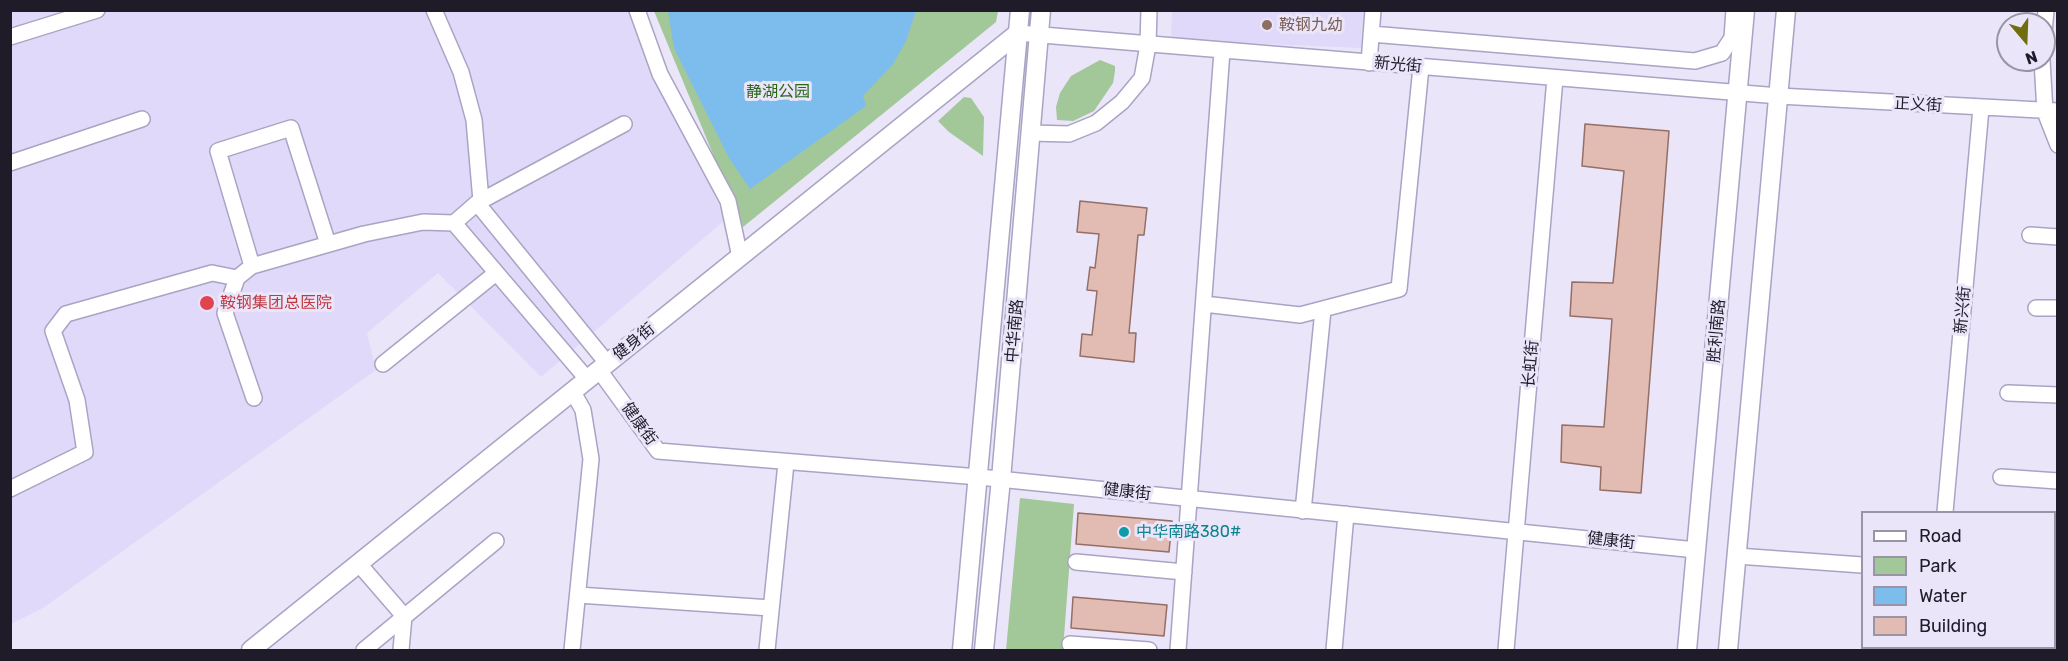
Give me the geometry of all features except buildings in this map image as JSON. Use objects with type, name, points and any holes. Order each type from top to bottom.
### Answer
[{"type":"main road","name":"中华南路","points":[[962,651],[1020,10]]},
{"type":"main road","name":"中华南路","points":[[984,651],[1041,10]]},
{"type":"main road","name":"胜利南路","points":[[1688,651],[1745,10]]},
{"type":"main road","points":[[1728,651],[1786,10]]},
{"type":"main road","name":"健身街","points":[[250,651],[1018,33]]},
{"type":"street","points":[[10,37],[96,10]]},
{"type":"street","points":[[434,10],[461,72],[474,120],[479,202],[598,371]]},
{"type":"street","points":[[637,10],[660,74],[728,201],[740,257]]},
{"type":"street","points":[[1031,133],[1069,134],[1096,123],[1122,102],[1142,78],[1148,45],[1149,10]]},
{"type":"street","points":[[1369,63],[1373,10]]},
{"type":"street","points":[[1371,34],[1695,61],[1722,53],[1732,38],[1734,10]]},
{"type":"street","name":"新光街","points":[[1018,33],[1779,96]]},
{"type":"street","points":[[1178,651],[1222,51]]},
{"type":"street","points":[[1204,304],[1300,315],[1399,289],[1421,67]]},
{"type":"street","points":[[2044,72],[2058,145]]},
{"type":"street","name":"长虹街","points":[[1506,651],[1555,78]]},
{"type":"street","name":"正义街","points":[[1779,96],[2051,112]]},
{"type":"street","name":"新兴街","points":[[1945,511],[1981,108]]},
{"type":"street","points":[[10,163],[142,118]]},
{"type":"street","points":[[254,398],[225,313],[237,278],[252,266],[328,244],[423,222],[454,223],[479,202],[624,124]]},
{"type":"street","points":[[252,266],[218,151],[291,128],[328,244]]},
{"type":"street","points":[[454,223],[496,273],[598,371]]},
{"type":"street","points":[[2030,235],[2058,237]]},
{"type":"street","points":[[10,489],[84,452],[77,400],[53,331],[66,314],[212,273],[237,278]]},
{"type":"street","points":[[383,364],[496,273]]},
{"type":"street","points":[[2036,308],[2058,308]]},
{"type":"street","points":[[1303,511],[1323,310]]},
{"type":"street","name":"健康街","points":[[598,371],[658,451],[1001,479],[1696,550]]},
{"type":"street","points":[[572,651],[591,459],[583,410],[573,392]]},
{"type":"street","points":[[2008,393],[2058,395]]},
{"type":"street","points":[[767,651],[786,463]]},
{"type":"street","points":[[2001,477],[2058,481]]},
{"type":"street","points":[[1334,651],[1346,514]]},
{"type":"street","points":[[364,651],[496,541]]},
{"type":"street","points":[[1737,556],[1861,565]]},
{"type":"street","points":[[1076,562],[1184,572]]},
{"type":"street","points":[[359,564],[404,616],[401,651]]},
{"type":"street","points":[[578,595],[771,608]]},
{"type":"street","points":[[1070,644],[1149,651]]},
{"type":"shaded area","name":"鞍钢集团总医院","points":[[11,11],[639,11],[725,220],[541,377],[438,273],[367,333],[376,370],[43,608],[11,624]]},
{"type":"shaded area","name":"鞍钢九幼","points":[[1172,11],[1364,11],[1361,48],[1171,40]]},
{"type":"green space","name":"静湖公园","points":[[654,11],[998,11],[996,22],[743,227]]},
{"type":"green space","points":[[1100,60],[1115,66],[1115,71],[1113,83],[1094,111],[1073,121],[1057,120],[1056,107],[1060,93],[1071,76]]},
{"type":"green space","points":[[964,97],[971,98],[984,117],[983,156],[949,132],[938,121]]},
{"type":"green space","points":[[1020,498],[1074,504],[1063,650],[1006,650]]},
{"type":"water","name":"静湖公园","points":[[668,10],[916,11],[906,41],[893,64],[863,96],[866,106],[750,189],[729,158],[674,48]]},
{"type":"place","name":"鞍钢九幼","points":[[1267,25]]},
{"type":"place","name":"鞍钢集团总医院","points":[[207,303]]},
{"type":"place","name":"中华南路380#","points":[[1124,532]]}]
